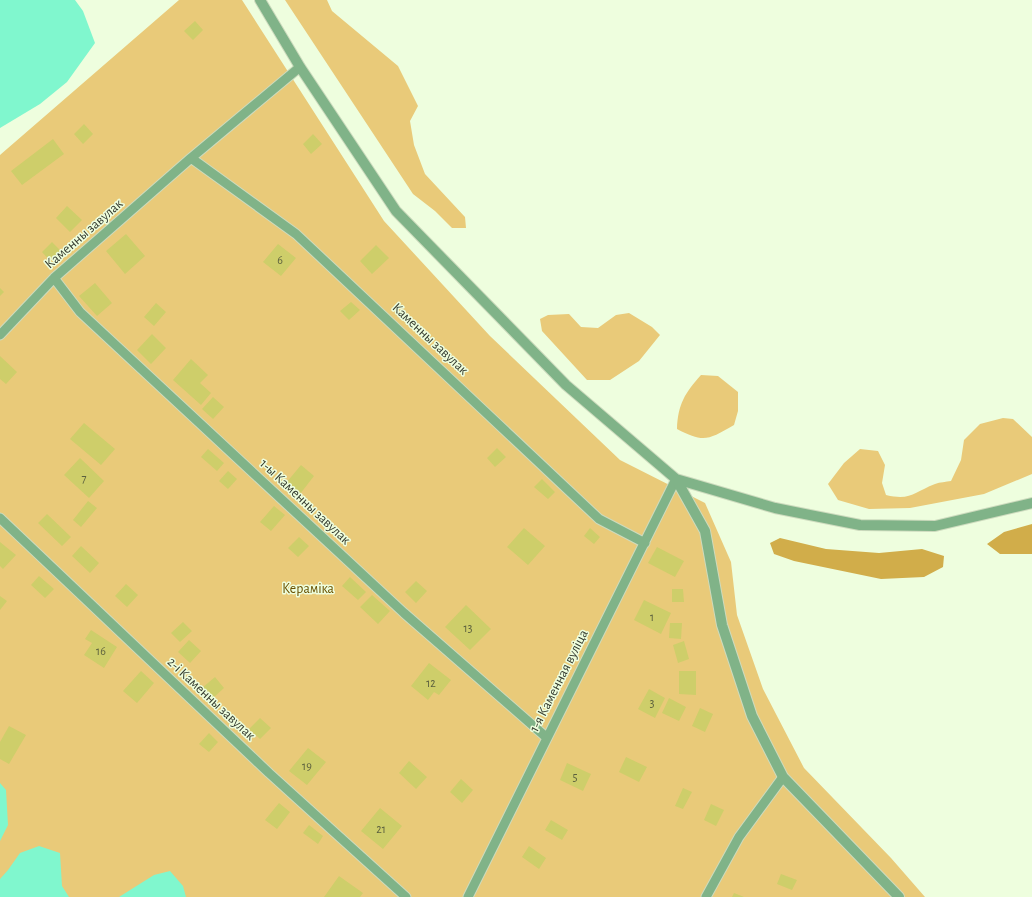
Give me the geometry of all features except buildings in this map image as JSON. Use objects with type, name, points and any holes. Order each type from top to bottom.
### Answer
[{"type":"street","points":[[260,0],[300,67],[396,211],[566,384],[676,479],[705,530],[722,625],[752,716],[783,777],[899,897]]},
{"type":"street","points":[[676,479],[775,508],[860,525],[935,526],[1032,503]]},
{"type":"lane","name":"Каменны завулак","points":[[0,335],[54,278],[191,158],[300,67]]},
{"type":"lane","name":"Каменны завулак","points":[[191,158],[296,234],[599,519],[645,543]]},
{"type":"lane","name":"1-ы Каменны завулак","points":[[54,278],[80,312],[404,613],[546,737]]},
{"type":"lane","name":"1-я Каменная вуліца","points":[[468,897],[546,737],[676,479]]},
{"type":"lane","name":"2-і Каменны завулак","points":[[0,518],[269,773],[406,897]]},
{"type":"lane","points":[[706,897],[739,837],[783,777]]},
{"type":"green space","name":"Кераміка","points":[[179,0],[242,0],[384,221],[490,336],[620,460],[705,503],[731,562],[737,615],[763,689],[804,768],[891,858],[925,897],[0,897],[0,155]]},
{"type":"green space","points":[[285,0],[327,0],[332,11],[398,66],[418,106],[410,121],[414,145],[425,174],[465,217],[466,228],[452,228],[435,211],[413,194]]},
{"type":"green space","points":[[629,313],[652,327],[660,335],[639,361],[610,380],[587,380],[542,331],[540,319],[548,315],[569,314],[581,327],[598,328],[616,315]]},
{"type":"green space","points":[[701,375],[718,376],[738,392],[738,411],[734,425],[712,437],[706,438],[700,438],[677,429],[683,399]]},
{"type":"green space","points":[[1003,418],[1013,419],[1032,437],[1032,474],[984,494],[910,508],[869,509],[838,500],[828,484],[844,463],[860,449],[878,451],[885,465],[882,483],[886,495],[901,497],[912,495],[935,484],[951,481],[961,460],[964,440],[980,424]]},
{"type":"shaded area","points":[[0,0],[75,0],[83,11],[95,43],[67,82],[40,104],[0,128]]},
{"type":"shaded area","points":[[1032,524],[1032,554],[1000,554],[987,544],[1004,532]]},
{"type":"shaded area","points":[[780,538],[826,549],[879,553],[922,549],[944,556],[943,567],[924,577],[881,579],[794,561],[774,554],[770,543]]},
{"type":"shaded area","points":[[0,783],[6,790],[8,825],[0,841]]},
{"type":"shaded area","points":[[39,846],[60,853],[62,886],[69,897],[0,897],[0,879],[20,853]]},
{"type":"shaded area","points":[[170,871],[183,886],[186,897],[119,897],[154,875]]}]
